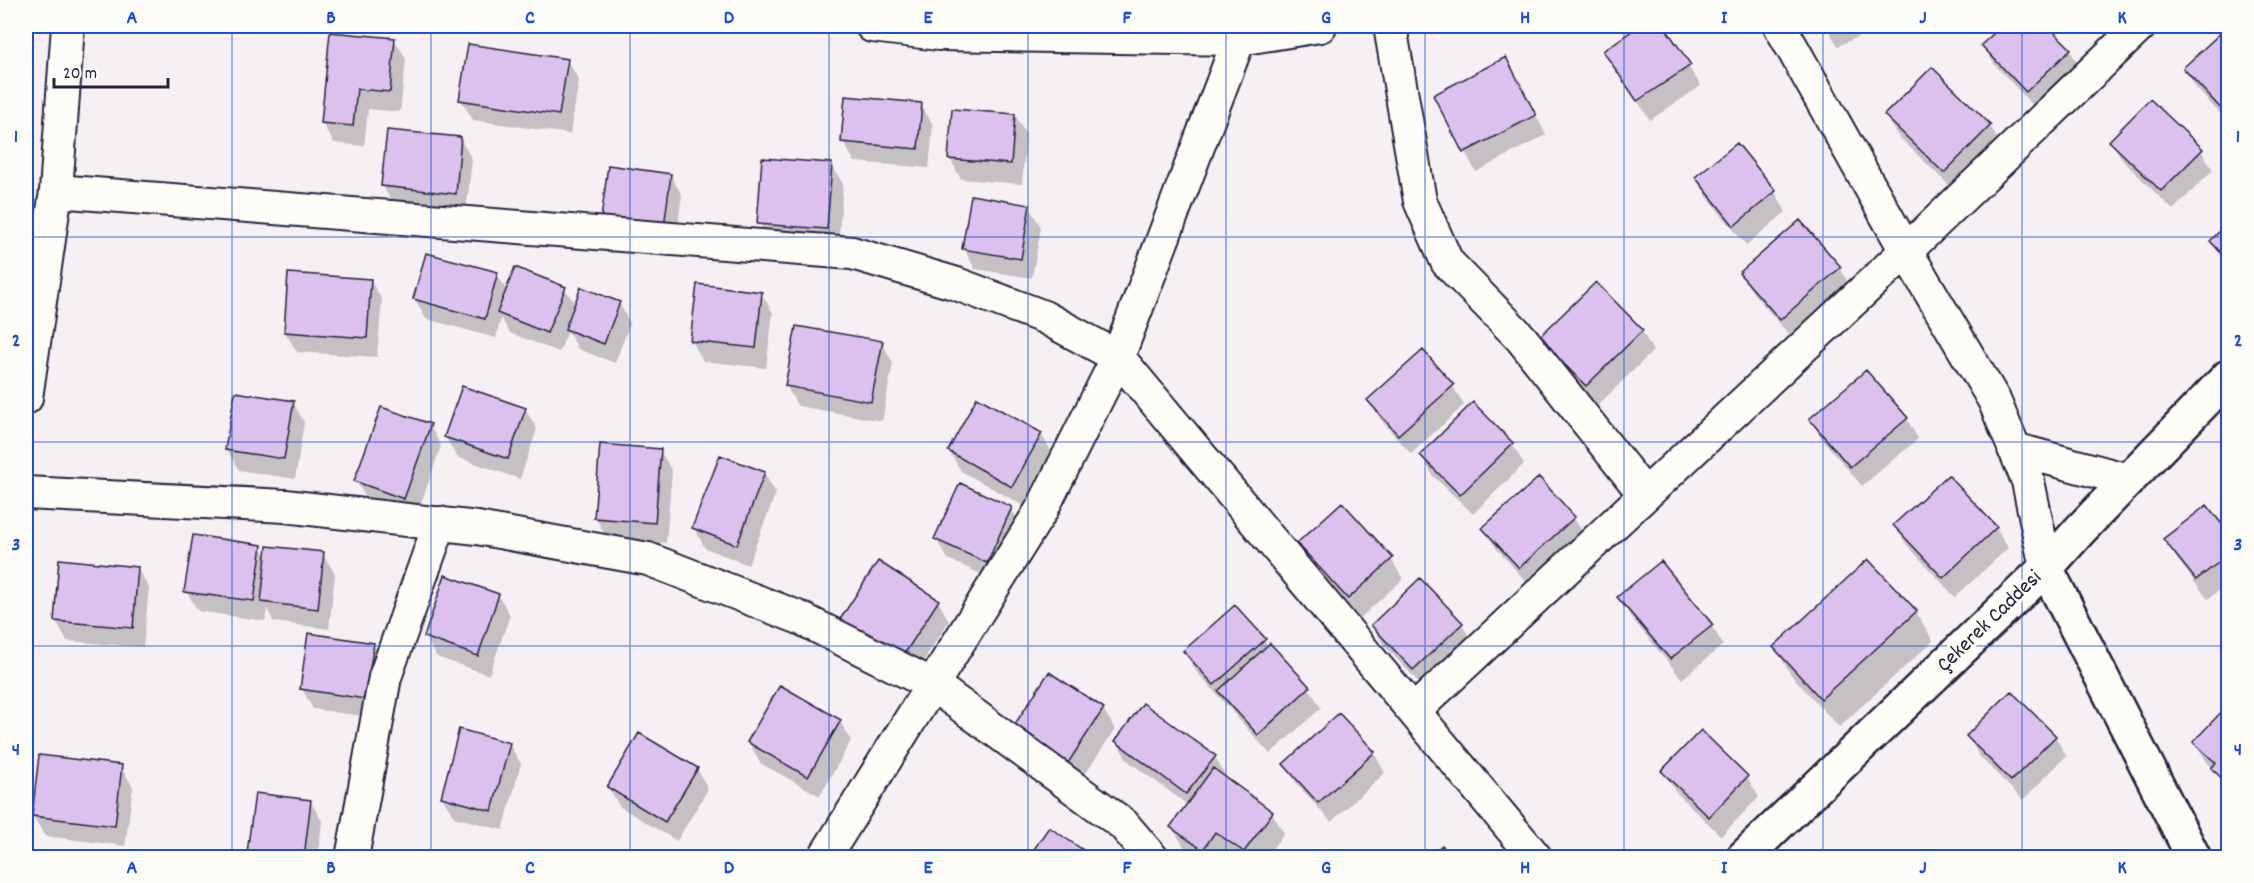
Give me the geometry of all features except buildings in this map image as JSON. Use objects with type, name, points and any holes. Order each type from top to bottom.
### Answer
[{"type":"street","points":[[26,398],[56,191],[68,26]]},
{"type":"street","points":[[872,26],[1239,39],[1320,26]]},
{"type":"street","points":[[1390,26],[1420,201],[1447,262],[1521,338],[1645,495]]},
{"type":"street","points":[[1780,26],[1906,251],[1994,400],[2028,481],[2046,568],[2194,858]]},
{"type":"street","points":[[1414,711],[1906,251],[2140,26]]},
{"type":"street","points":[[824,858],[1042,509],[1118,357],[1239,39]]},
{"type":"street","points":[[56,191],[852,253],[957,284],[1044,317],[1118,357],[1536,858]]},
{"type":"street","name":"Çekerek Caddesi","points":[[1743,858],[2046,568],[2229,377]]},
{"type":"street","points":[[2014,448],[2128,480]]},
{"type":"street","points":[[26,493],[285,506],[477,528],[648,559],[800,618],[933,685],[1123,824],[1152,858]]},
{"type":"street","points":[[352,858],[385,677],[440,523]]}]
